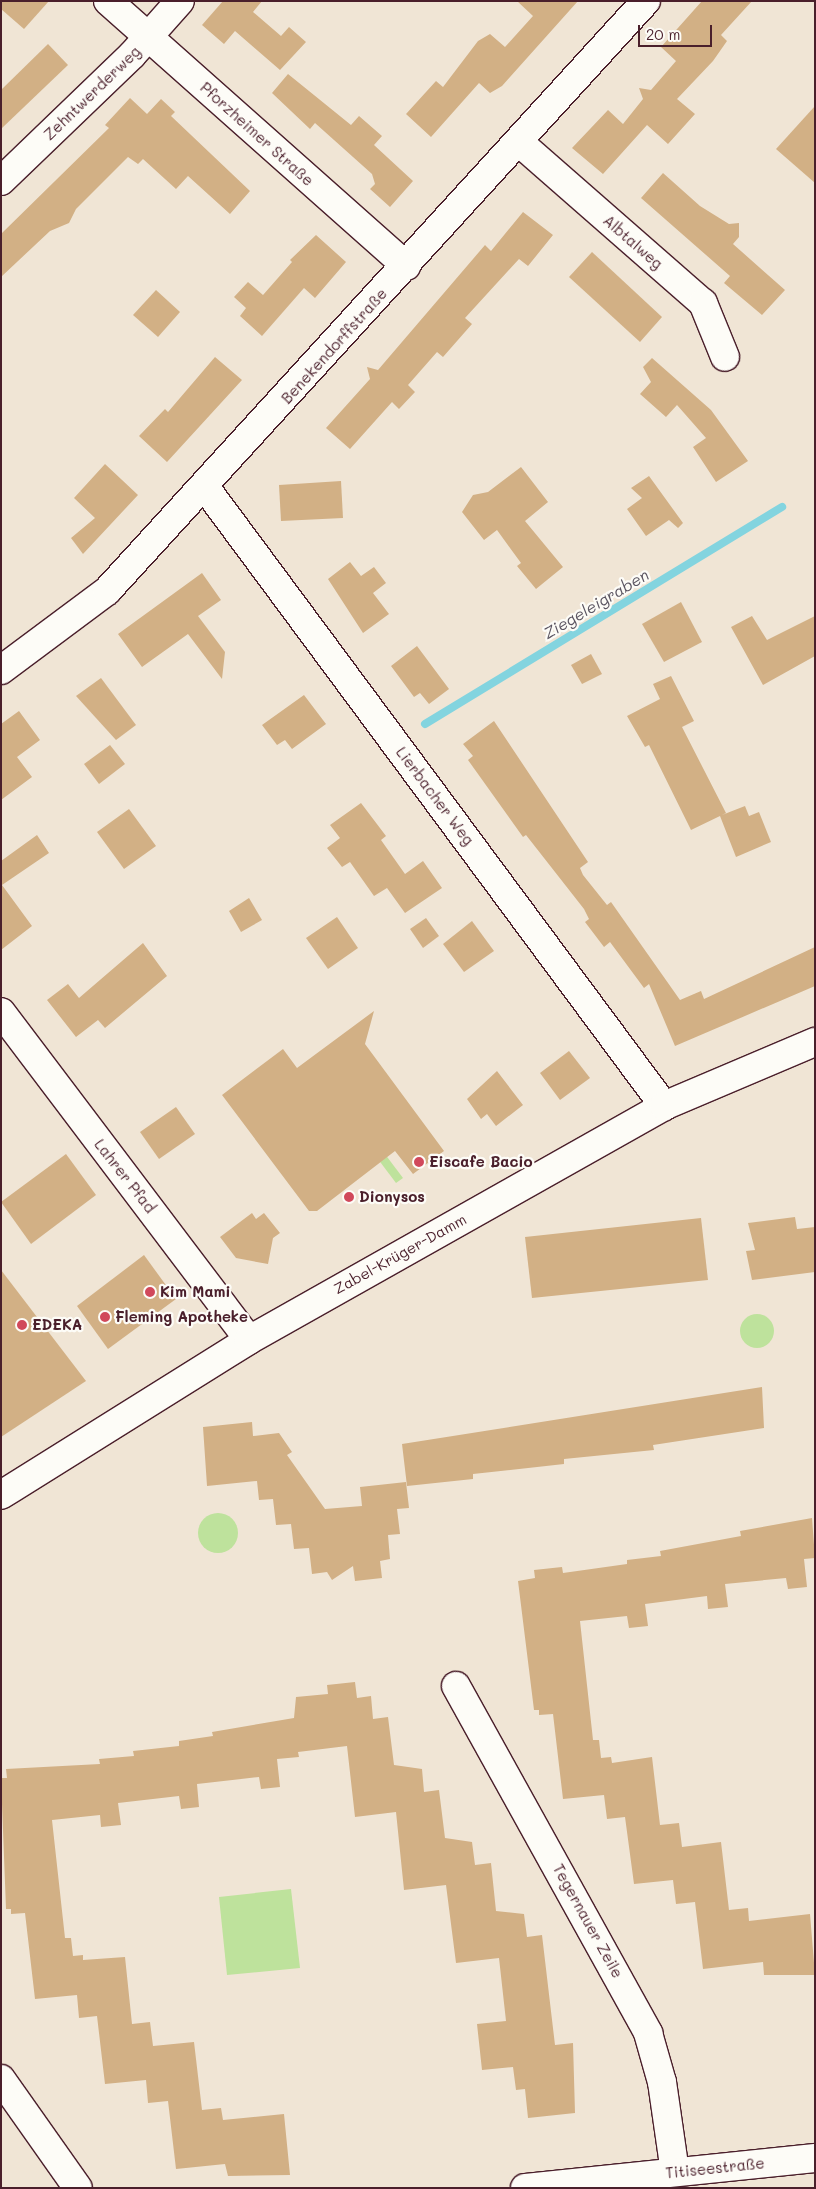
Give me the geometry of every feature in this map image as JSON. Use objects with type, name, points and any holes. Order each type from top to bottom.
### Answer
[{"type":"street","name":"Pforzheimer Straße","points":[[108,1],[406,266]]},
{"type":"street","name":"Zehntwerderweg","points":[[1,181],[149,37],[180,1]]},
{"type":"street","name":"Benekendorffstraße","points":[[1,670],[107,591],[204,488],[520,143],[646,1]]},
{"type":"street","name":"Albtalweg","points":[[520,143],[703,303],[725,357]]},
{"type":"street","name":"Lierbacher Weg","points":[[204,488],[664,1106]]},
{"type":"street","name":"Lahrer Pfad","points":[[1,1012],[249,1340]]},
{"type":"street","name":"Zabel-Krüger-Damm","points":[[1,1495],[249,1340],[664,1106],[815,1042]]},
{"type":"street","name":"Tegernauer Zeile","points":[[456,1686],[648,2033],[662,2082],[675,2172]]},
{"type":"street","points":[[1,2079],[78,2188]]},
{"type":"street","name":"Titiseestraße","points":[[525,2188],[815,2158]]},
{"type":"green space","points":[[345,1101],[403,1178],[396,1183],[338,1106]]},
{"type":"green space","points":[[757,1314],[764,1315],[769,1319],[773,1324],[773,1338],[769,1343],[764,1347],[757,1348],[750,1347],[745,1343],[741,1338],[740,1331],[741,1324],[745,1319],[750,1315]]},
{"type":"green space","points":[[214,1513],[222,1513],[229,1516],[235,1522],[238,1533],[235,1544],[229,1550],[222,1553],[214,1553],[207,1550],[201,1544],[198,1537],[198,1529],[201,1522],[207,1516]]},
{"type":"green space","points":[[291,1889],[300,1968],[227,1975],[219,1897]]},
{"type":"building","points":[[1,1],[49,1],[24,29],[1,9]]},
{"type":"building","points":[[223,1],[262,1],[253,12],[281,36],[289,27],[306,42],[280,70],[235,31],[224,44],[202,25]]},
{"type":"building","points":[[517,1],[578,1],[502,86],[490,93],[479,83],[431,137],[406,114],[436,81],[443,87],[478,41],[490,34],[505,47],[533,16]]},
{"type":"building","points":[[702,1],[752,1],[721,35],[727,41],[713,61],[677,99],[695,114],[668,144],[647,125],[603,174],[572,148],[608,110],[623,124],[643,99],[639,88],[651,90],[676,61],[661,47]]},
{"type":"building","points":[[48,44],[68,65],[1,129],[1,90]]},
{"type":"building","points":[[288,74],[351,125],[359,116],[382,136],[374,145],[413,181],[390,207],[370,189],[375,184],[372,174],[315,123],[310,129],[272,93]]},
{"type":"building","points":[[130,98],[147,114],[161,99],[175,112],[171,116],[250,191],[230,214],[188,176],[176,189],[143,159],[138,164],[128,157],[76,209],[69,223],[50,231],[1,277],[1,234],[109,128],[105,125]]},
{"type":"building","points":[[815,106],[815,183],[776,149]]},
{"type":"building","points":[[663,173],[700,206],[729,224],[739,223],[739,237],[733,244],[785,290],[762,315],[724,283],[730,276],[641,198]]},
{"type":"building","points":[[523,212],[553,235],[528,266],[519,259],[465,318],[472,324],[443,357],[437,352],[408,385],[415,392],[399,409],[392,402],[350,449],[326,428],[370,379],[367,367],[378,370],[485,245],[491,251]]},
{"type":"building","points":[[316,235],[346,262],[315,298],[304,288],[262,336],[240,316],[246,308],[234,297],[248,282],[263,295],[292,262],[290,260]]},
{"type":"building","points":[[592,252],[662,317],[640,342],[569,277]]},
{"type":"building","points":[[156,290],[180,312],[158,337],[133,315]]},
{"type":"building","points":[[215,357],[242,380],[167,462],[139,436],[165,409],[168,412]]},
{"type":"building","points":[[652,358],[711,410],[748,461],[716,482],[693,447],[706,438],[677,405],[666,417],[640,394],[651,382],[643,367]]},
{"type":"building","points":[[105,464],[138,495],[83,554],[71,538],[95,518],[74,498]]},
{"type":"building","points":[[521,467],[548,502],[525,521],[563,567],[536,589],[517,566],[521,563],[497,530],[484,540],[462,512],[473,495],[488,492]]},
{"type":"building","points":[[649,476],[683,523],[678,528],[669,520],[646,536],[627,509],[642,498],[631,488]]},
{"type":"building","points":[[341,481],[343,518],[281,521],[279,485]]},
{"type":"building","points":[[350,562],[361,576],[374,567],[386,583],[373,593],[389,614],[363,633],[328,579]]},
{"type":"building","points":[[202,573],[221,600],[198,616],[225,652],[222,679],[188,634],[142,667],[118,634]]},
{"type":"building","points":[[681,602],[702,642],[664,662],[642,624]]},
{"type":"building","points":[[752,616],[767,640],[815,616],[815,656],[763,685],[731,627]]},
{"type":"building","points":[[417,646],[449,689],[429,704],[420,693],[414,697],[391,666]]},
{"type":"building","points":[[591,654],[602,674],[582,684],[571,665]]},
{"type":"building","points":[[671,676],[694,721],[682,727],[726,813],[722,815],[745,806],[749,816],[759,812],[771,842],[736,857],[720,816],[691,830],[649,745],[645,747],[627,716],[660,699],[653,684]]},
{"type":"building","points":[[101,678],[136,725],[116,740],[76,696]]},
{"type":"building","points":[[304,695],[326,724],[292,749],[285,740],[277,745],[262,725]]},
{"type":"building","points":[[19,711],[40,740],[17,757],[32,777],[1,800],[1,724]]},
{"type":"building","points":[[494,721],[588,862],[580,868],[583,875],[607,905],[611,902],[680,1000],[701,991],[704,999],[815,947],[815,986],[675,1046],[649,984],[644,988],[610,942],[604,947],[585,922],[589,919],[584,909],[526,835],[523,837],[468,760],[473,756],[463,744]]},
{"type":"building","points":[[110,745],[125,764],[99,784],[84,764]]},
{"type":"building","points":[[361,803],[386,836],[381,840],[405,874],[423,861],[442,888],[405,913],[387,888],[374,896],[350,862],[342,867],[327,848],[340,838],[330,825]]},
{"type":"building","points":[[129,809],[156,846],[124,869],[97,832]]},
{"type":"building","points":[[37,835],[49,853],[2,885],[32,926],[1,950],[1,861]]},
{"type":"building","points":[[249,898],[262,920],[241,932],[229,911]]},
{"type":"building","points":[[337,917],[358,948],[328,969],[306,938]]},
{"type":"building","points":[[426,918],[439,936],[423,948],[410,929]]},
{"type":"building","points":[[472,921],[494,951],[464,972],[443,944]]},
{"type":"building","points":[[143,943],[167,976],[105,1028],[98,1020],[76,1037],[47,1000],[68,984],[79,998]]},
{"type":"building","points":[[374,1011],[365,1044],[444,1151],[413,1174],[395,1151],[317,1211],[309,1211],[222,1095],[283,1049],[297,1068]]},
{"type":"building","points":[[569,1051],[590,1078],[560,1100],[540,1073]]},
{"type":"building","points":[[497,1071],[523,1105],[496,1126],[487,1114],[481,1119],[467,1099]]},
{"type":"building","points":[[176,1107],[195,1134],[159,1159],[140,1132]]},
{"type":"building","points":[[66,1154],[96,1195],[31,1244],[1,1202]]},
{"type":"building","points":[[252,1213],[256,1219],[264,1213],[280,1233],[273,1238],[268,1264],[236,1258],[220,1237]]},
{"type":"building","points":[[795,1217],[797,1229],[815,1227],[815,1272],[752,1280],[746,1251],[755,1250],[748,1223]]},
{"type":"building","points":[[701,1218],[708,1280],[532,1298],[525,1237]]},
{"type":"building","points":[[144,1255],[176,1299],[108,1349],[77,1306]]},
{"type":"building","name":"EDEKA","points":[[1,1270],[86,1381],[1,1437]]},
{"type":"building","points":[[762,1387],[764,1428],[653,1445],[654,1450],[564,1459],[564,1464],[473,1474],[473,1479],[407,1486],[402,1444]]},
{"type":"building","points":[[252,1422],[253,1436],[279,1433],[292,1452],[287,1455],[325,1509],[362,1506],[360,1487],[406,1482],[409,1508],[397,1509],[400,1534],[388,1535],[390,1559],[380,1561],[382,1578],[355,1581],[353,1566],[332,1580],[327,1572],[312,1574],[309,1548],[294,1549],[291,1524],[276,1525],[273,1499],[259,1500],[257,1481],[207,1486],[203,1427]]},
{"type":"building","points":[[812,1518],[815,1558],[804,1559],[807,1587],[788,1589],[786,1578],[725,1584],[728,1607],[708,1609],[707,1596],[645,1604],[648,1626],[629,1628],[627,1616],[580,1621],[593,1740],[599,1740],[601,1758],[611,1757],[612,1763],[652,1757],[660,1825],[679,1823],[682,1847],[721,1842],[729,1910],[748,1908],[749,1921],[810,1914],[815,1975],[764,1975],[763,1962],[703,1969],[695,1902],[676,1904],[673,1880],[634,1884],[625,1817],[607,1819],[604,1795],[563,1799],[553,1714],[539,1715],[539,1710],[534,1710],[518,1581],[535,1578],[534,1570],[562,1567],[563,1573],[627,1564],[627,1560],[661,1556],[660,1551],[741,1536],[740,1531]]},
{"type":"building","points":[[355,1682],[357,1698],[371,1696],[373,1719],[388,1717],[394,1765],[422,1769],[424,1792],[439,1790],[445,1838],[472,1842],[475,1865],[491,1863],[496,1911],[524,1914],[527,1937],[542,1935],[555,2045],[573,2043],[575,2113],[528,2118],[525,2089],[516,2090],[513,2067],[482,2070],[477,2024],[506,2021],[499,1958],[456,1963],[446,1885],[404,1890],[396,1812],[355,1817],[347,1746],[298,1752],[299,1757],[277,1759],[280,1787],[261,1789],[259,1777],[197,1784],[199,1807],[181,1809],[179,1796],[118,1803],[121,1825],[101,1827],[100,1815],[52,1820],[65,1938],[71,1938],[73,1956],[83,1955],[83,1960],[125,1957],[132,2024],[150,2022],[153,2046],[194,2042],[202,2110],[221,2108],[223,2120],[284,2114],[290,2175],[228,2176],[225,2164],[176,2169],[168,2101],[148,2103],[146,2080],[105,2084],[97,2016],[79,2018],[77,1995],[35,1999],[25,1913],[11,1914],[11,1909],[6,1909],[1,1778],[7,1778],[6,1769],[100,1764],[99,1759],[134,1756],[133,1751],[179,1746],[179,1741],[213,1736],[212,1732],[294,1718],[296,1697],[328,1694],[327,1685]]},
{"type":"waterway","name":"Ziegeleigraben","points":[[425,724],[782,507]]},
{"type":"place","name":"Eiscafe Bacio","points":[[419,1162]]},
{"type":"place","name":"Dionysos","points":[[349,1197]]},
{"type":"place","name":"Kim Mami","points":[[150,1292]]},
{"type":"place","name":"Fleming Apotheke","points":[[105,1317]]},
{"type":"place","name":"EDEKA","points":[[22,1325]]}]
